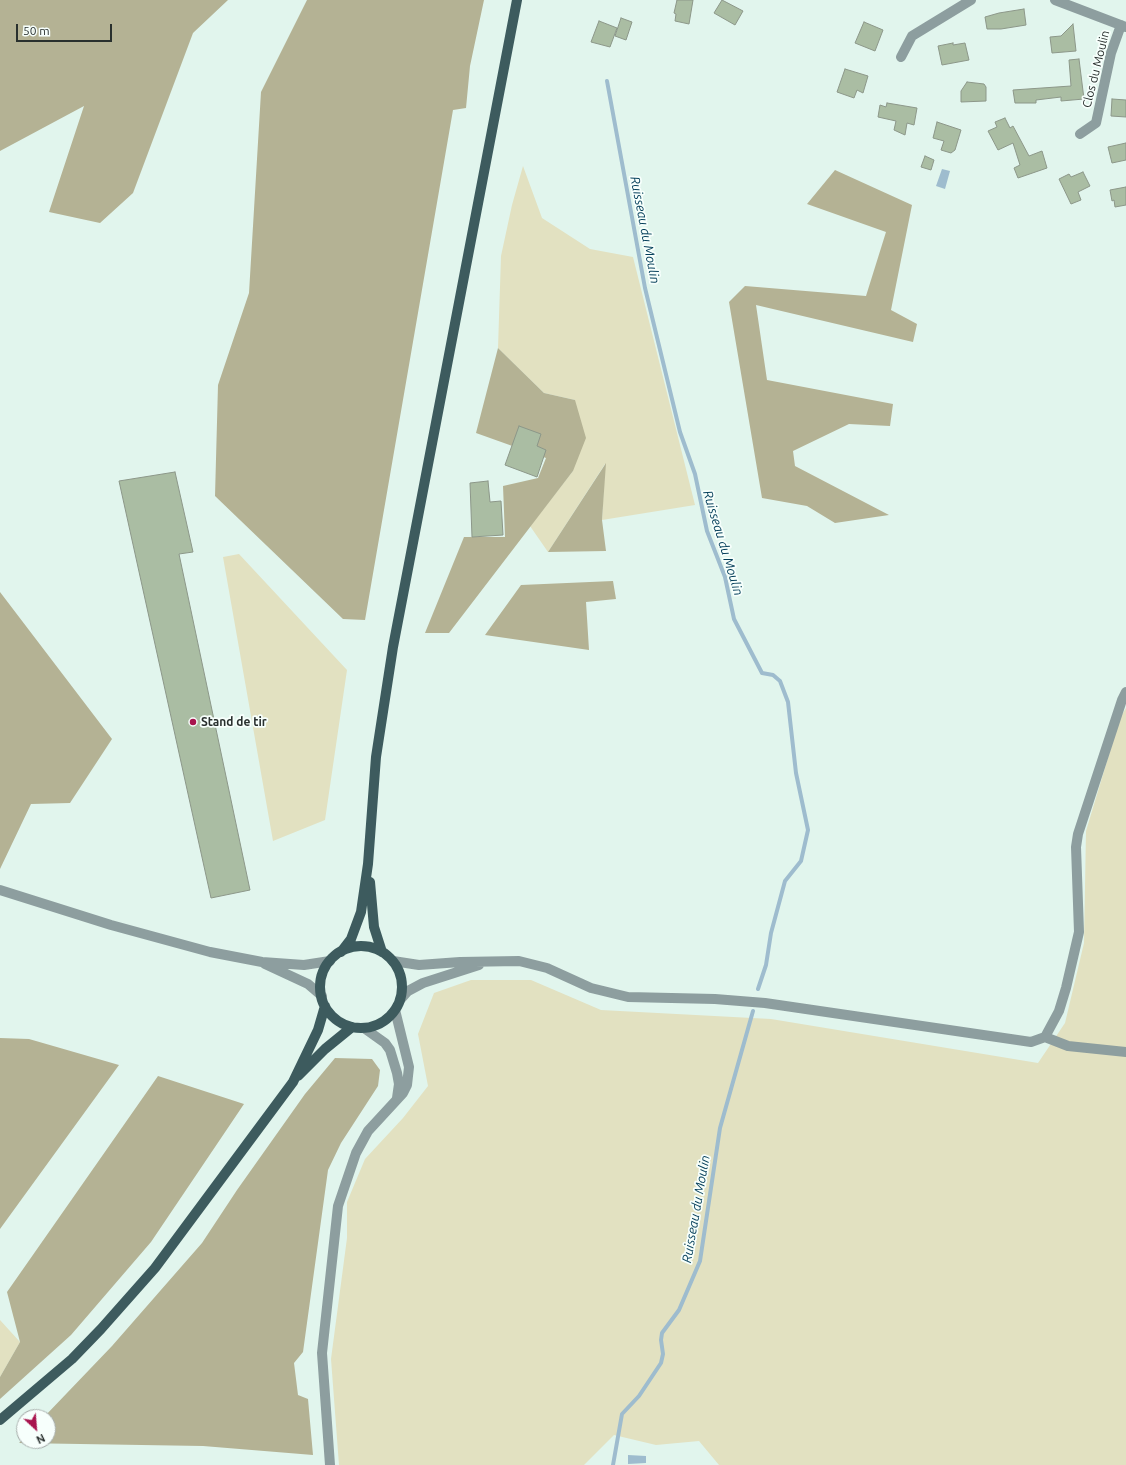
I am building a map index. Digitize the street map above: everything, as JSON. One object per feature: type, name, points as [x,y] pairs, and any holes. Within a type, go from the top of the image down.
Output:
[{"type":"main road","points":[[292,1082],[318,1030],[323,1001],[322,978],[330,961],[342,952],[351,939],[357,926],[368,864],[376,757],[393,647],[517,0]]},
{"type":"main road","points":[[368,864],[372,920],[382,952]]},
{"type":"main road","points":[[323,1001],[334,1018],[352,1027],[364,1028],[375,1026],[384,1021],[395,1010],[400,1000],[402,982],[399,971],[393,961],[382,952],[362,946],[342,952]]},
{"type":"main road","points":[[0,1420],[72,1359],[101,1330],[150,1273],[292,1082],[325,1049],[352,1027]]},
{"type":"street","points":[[902,57],[912,36],[971,0]]},
{"type":"street","name":"Clos du Moulin","points":[[1055,0],[1123,26],[1111,53],[1096,123],[1080,134]]},
{"type":"street","points":[[1045,1037],[1059,1011],[1079,932],[1076,847],[1078,834],[1122,700],[1126,692]]},
{"type":"street","points":[[0,890],[111,925],[210,952],[262,962],[304,965],[330,961]]},
{"type":"street","points":[[393,961],[419,965],[519,961],[547,968],[591,988],[628,997],[715,999],[765,1003],[1031,1042],[1045,1037],[1068,1046],[1126,1052]]},
{"type":"street","points":[[400,1000],[408,990],[430,980],[494,961]]},
{"type":"street","points":[[262,962],[308,984],[323,1001]]},
{"type":"street","points":[[330,1465],[322,1353],[338,1206],[356,1152],[368,1132],[382,1118],[408,1085],[409,1067],[395,1010]]},
{"type":"street","points":[[364,1028],[385,1043],[390,1050],[399,1084],[397,1098]]},
{"type":"green space","points":[[523,166],[542,218],[590,249],[633,257],[695,505],[602,520],[605,464],[548,552],[530,526],[573,471],[575,400],[544,393],[498,348],[501,256],[512,205]]},
{"type":"green space","points":[[239,554],[347,670],[325,820],[273,841],[223,557]]},
{"type":"green space","points":[[1126,708],[1126,1465],[719,1465],[699,1441],[656,1445],[614,1435],[584,1465],[339,1465],[331,1359],[347,1238],[347,1202],[365,1159],[403,1118],[428,1086],[418,1034],[434,993],[471,980],[531,980],[601,1010],[771,1019],[1038,1063],[1065,1023],[1084,943],[1086,831],[1120,718]]},
{"type":"green space","points":[[0,1320],[20,1342],[0,1377]]},
{"type":"shaded area","points":[[0,0],[228,0],[193,33],[133,193],[100,223],[49,212],[84,106],[0,151]]},
{"type":"shaded area","points":[[307,0],[484,0],[470,66],[466,108],[453,110],[365,620],[343,619],[215,496],[218,385],[249,293],[261,92]]},
{"type":"shaded area","points":[[835,170],[912,205],[891,310],[917,324],[913,342],[756,305],[767,380],[893,404],[890,426],[849,424],[793,451],[795,466],[889,515],[835,523],[807,506],[762,498],[729,302],[745,286],[866,296],[886,232],[807,204]]},
{"type":"shaded area","points":[[498,348],[544,393],[575,400],[586,438],[573,471],[449,633],[425,633],[464,537],[505,537],[503,486],[538,478],[546,458],[476,433]]},
{"type":"shaded area","points":[[606,463],[602,520],[606,551],[548,552]]},
{"type":"shaded area","points":[[613,581],[616,599],[586,602],[589,650],[485,635],[521,585]]},
{"type":"shaded area","points":[[0,592],[112,739],[70,803],[31,804],[0,869]]},
{"type":"shaded area","points":[[0,1038],[29,1039],[119,1065],[0,1229]]},
{"type":"shaded area","points":[[335,1058],[372,1059],[380,1070],[378,1086],[341,1143],[328,1170],[303,1352],[294,1363],[298,1395],[308,1399],[313,1455],[203,1446],[56,1444],[56,1409],[52,1409],[112,1346],[202,1243],[237,1190],[305,1094]]},
{"type":"shaded area","points":[[158,1076],[244,1104],[151,1242],[71,1335],[0,1399],[0,1377],[20,1342],[7,1292]]},
{"type":"water","points":[[942,169],[950,171],[945,189],[936,186]]},
{"type":"water","points":[[628,1455],[646,1456],[646,1463],[628,1464]]},
{"type":"building","points":[[677,0],[693,0],[689,24],[675,21],[676,14],[674,13]]},
{"type":"building","points":[[722,0],[743,11],[735,25],[714,13]]},
{"type":"building","points":[[1024,9],[1026,25],[1001,29],[987,29],[985,17]]},
{"type":"building","points":[[621,18],[632,22],[626,40],[615,36]]},
{"type":"building","points":[[599,21],[617,28],[610,47],[591,42]]},
{"type":"building","points":[[864,22],[883,30],[875,51],[855,43]]},
{"type":"building","points":[[1073,24],[1076,51],[1052,53],[1050,37],[1061,36]]},
{"type":"building","points":[[953,43],[953,45],[965,43],[969,60],[942,65],[938,46]]},
{"type":"building","points":[[1079,59],[1084,99],[1061,101],[1061,97],[1036,100],[1036,103],[1015,103],[1013,90],[1071,86],[1069,60]]},
{"type":"building","points":[[845,69],[868,76],[863,93],[857,90],[854,98],[837,92]]},
{"type":"building","points":[[967,82],[984,84],[986,87],[986,101],[961,102],[961,91]]},
{"type":"building","points":[[1112,99],[1126,100],[1126,117],[1111,116]]},
{"type":"building","points":[[887,103],[917,108],[914,125],[907,123],[905,135],[894,130],[896,121],[878,117],[880,105],[886,107]]},
{"type":"building","points":[[1005,118],[1010,128],[1013,126],[1029,156],[1042,151],[1047,168],[1018,178],[1014,168],[1020,165],[1013,143],[998,150],[988,131],[997,127],[995,122]]},
{"type":"building","points":[[937,122],[961,130],[955,150],[951,153],[941,150],[944,141],[933,138]]},
{"type":"building","points":[[1126,143],[1126,160],[1112,163],[1108,147]]},
{"type":"building","points":[[925,156],[934,160],[931,170],[921,167]]},
{"type":"building","points":[[1083,172],[1090,186],[1078,192],[1081,200],[1071,204],[1059,179],[1069,174],[1071,177]]},
{"type":"building","points":[[1126,187],[1126,205],[1115,207],[1110,190]]},
{"type":"building","points":[[519,426],[541,434],[537,446],[546,450],[537,477],[505,465]]},
{"type":"building","name":"Stand de tir","points":[[175,472],[193,552],[179,554],[250,890],[211,898],[119,481]]},
{"type":"building","points":[[488,481],[490,502],[501,501],[503,535],[472,537],[470,483]]},
{"type":"waterway","name":"Ruisseau du Moulin","points":[[607,81],[645,288],[680,432],[695,474],[707,531],[725,577],[734,619],[762,673],[773,675],[780,681],[788,702],[796,773],[808,830],[801,861],[785,881],[771,933],[766,965],[758,989]]},
{"type":"waterway","name":"Ruisseau du Moulin","points":[[613,1465],[622,1414],[639,1396],[661,1363],[663,1354],[661,1340],[662,1333],[679,1310],[700,1261],[720,1128],[753,1011]]},
{"type":"place","name":"Stand de tir","points":[[193,722]]}]
